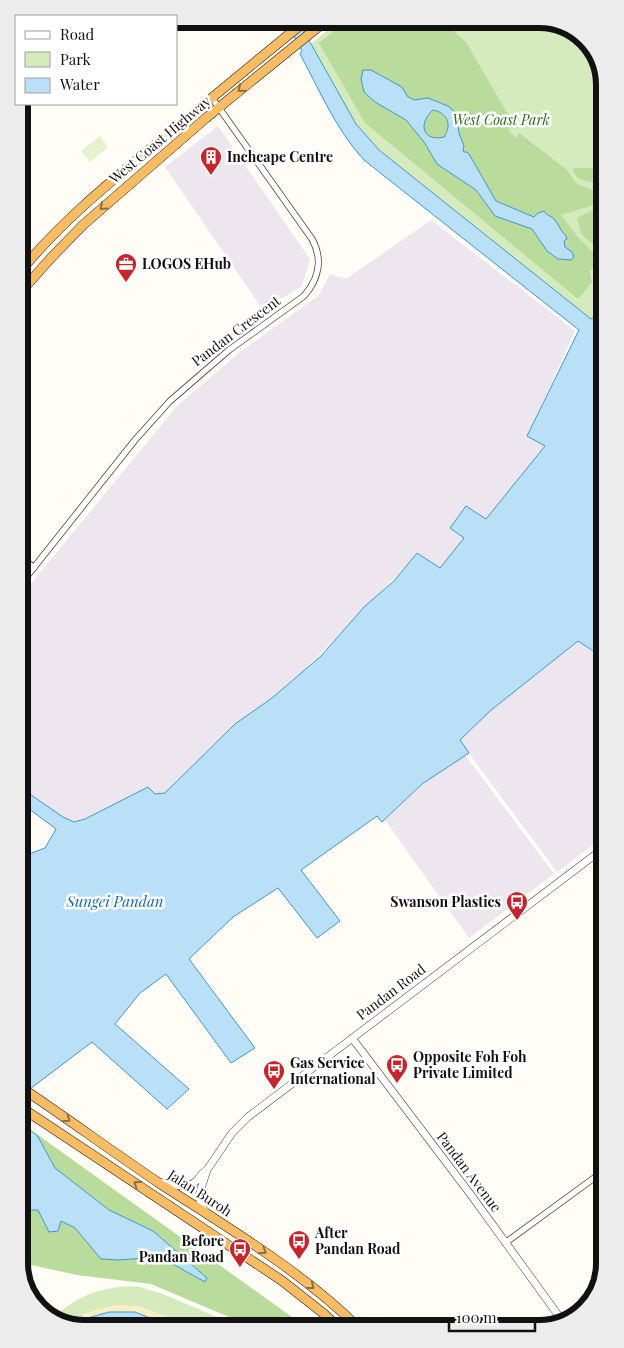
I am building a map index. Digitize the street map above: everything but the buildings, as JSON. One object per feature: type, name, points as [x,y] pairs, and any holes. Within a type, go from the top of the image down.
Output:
[{"type":"highway","name":"West Coast Highway","points":[[28,262],[57,229],[116,177],[297,28]]},
{"type":"highway","name":"West Coast Highway","points":[[28,285],[83,225],[150,165],[317,28]]},
{"type":"highway","name":"Jalan Buroh","points":[[28,1092],[156,1181],[289,1268],[333,1303],[351,1320]]},
{"type":"highway","name":"Jalan Buroh","points":[[28,1112],[281,1280],[330,1320]]},
{"type":"street","name":"Pandan Crescent","points":[[28,575],[135,440],[170,401],[229,350],[304,296],[313,284],[318,268],[318,260],[312,239],[212,98]]},
{"type":"street","points":[[28,563],[34,568]]},
{"type":"street","name":"Pandan Road","points":[[208,1214],[202,1206],[199,1195],[207,1170],[227,1141],[248,1116],[596,854]]},
{"type":"street","name":"Pandan Avenue","points":[[352,1038],[471,1195],[559,1317]]},
{"type":"street","name":"Pandan Road","points":[[156,1181],[175,1186],[190,1184],[195,1182],[207,1170]]},
{"type":"street","points":[[505,1243],[596,1177]]},
{"type":"shaded area","points":[[218,126],[310,259],[302,286],[263,310],[165,167]]},
{"type":"shaded area","points":[[431,220],[575,331],[527,436],[545,446],[486,520],[465,538],[440,569],[417,553],[285,690],[165,793],[155,794],[74,822],[63,817],[28,793],[28,587],[177,406],[240,352],[319,295],[330,274],[346,279]]},
{"type":"shaded area","points":[[578,641],[596,654],[596,843],[557,872],[459,740],[490,711]]},
{"type":"shaded area","points":[[465,755],[554,874],[469,938],[385,820],[422,784]]},
{"type":"green space","name":"West Coast Park","points":[[330,28],[543,28],[568,35],[580,44],[589,56],[596,77],[596,316],[591,319],[388,158],[371,142],[356,124],[311,44]]},
{"type":"green space","points":[[338,28],[450,28],[466,42],[514,125],[508,130],[516,138],[519,133],[566,169],[577,184],[596,192],[596,204],[561,215],[578,237],[596,255],[596,265],[590,271],[592,282],[578,299],[365,123],[319,43]],"holes":[[[406,96],[414,100],[428,98],[448,106],[456,113],[459,133],[464,146],[463,151],[469,154],[496,201],[534,217],[545,214],[549,216],[566,236],[564,241],[565,247],[572,252],[547,251],[532,229],[495,216],[476,190],[437,164],[424,142],[406,120]]]},
{"type":"green space","points":[[433,110],[442,114],[447,120],[448,124],[444,137],[431,137],[425,130],[425,120]]},
{"type":"green space","points":[[100,136],[108,147],[90,162],[81,151]]},
{"type":"green space","points":[[573,168],[596,168],[596,183],[578,178]]},
{"type":"green space","points":[[596,208],[596,247],[581,234],[577,218]]},
{"type":"green space","points":[[37,1135],[296,1320],[236,1320],[151,1284],[77,1275],[28,1264],[28,1210],[38,1210],[75,1228],[101,1259],[118,1260],[160,1257],[205,1282],[153,1231],[109,1210],[55,1168]]},
{"type":"green space","points":[[119,1287],[140,1287],[163,1294],[224,1320],[175,1320],[140,1307],[118,1305],[85,1314],[77,1320],[58,1314],[70,1304],[88,1295]]},
{"type":"sand","points":[[118,1305],[140,1307],[175,1320],[155,1320],[135,1312],[78,1320],[94,1310]]},
{"type":"water","name":"Sungei Pandan","points":[[289,28],[302,28],[356,124],[379,150],[591,319],[596,316],[596,653],[578,641],[490,711],[460,740],[469,753],[422,784],[382,822],[377,816],[301,870],[340,921],[317,938],[278,888],[233,917],[189,959],[255,1048],[231,1063],[166,974],[140,993],[115,1024],[189,1089],[167,1109],[92,1042],[28,1090],[28,854],[45,848],[56,829],[28,808],[28,793],[63,817],[74,822],[85,819],[148,787],[155,794],[165,793],[235,724],[272,698],[321,656],[365,606],[394,581],[417,553],[440,568],[464,538],[450,528],[466,506],[486,519],[545,446],[527,436],[579,330],[364,160],[345,136],[329,109],[300,54],[302,51]]},
{"type":"water","points":[[363,70],[371,70],[402,87],[407,96],[414,100],[428,98],[448,106],[456,113],[459,133],[464,146],[463,151],[469,154],[496,201],[534,217],[544,211],[554,219],[566,236],[567,239],[564,241],[565,247],[572,252],[574,257],[571,260],[558,259],[547,251],[532,229],[495,216],[476,190],[437,164],[424,142],[406,120],[375,102],[364,92],[361,79]],"holes":[[[433,110],[447,120],[448,128],[444,137],[437,138],[427,134],[424,126],[428,115]]]},
{"type":"water","points":[[28,1129],[37,1135],[55,1168],[109,1210],[153,1231],[207,1278],[205,1282],[160,1257],[118,1260],[101,1259],[75,1228],[61,1221],[58,1231],[49,1232],[38,1210],[28,1210]]},
{"type":"water","points":[[109,1312],[135,1312],[155,1320],[85,1320]]},
{"type":"place","name":"Inchcape Centre","points":[[211,176]]},
{"type":"place","name":"LOGOS EHub","points":[[126,283]]},
{"type":"place","name":"Swanson Plastics","points":[[517,921]]},
{"type":"place","name":"Opposite Foh Foh Private Limited","points":[[397,1084]]},
{"type":"place","name":"Gas Service International","points":[[274,1090]]},
{"type":"place","name":"After Pandan Road","points":[[299,1260]]},
{"type":"place","name":"Before Pandan Road","points":[[240,1268]]}]
